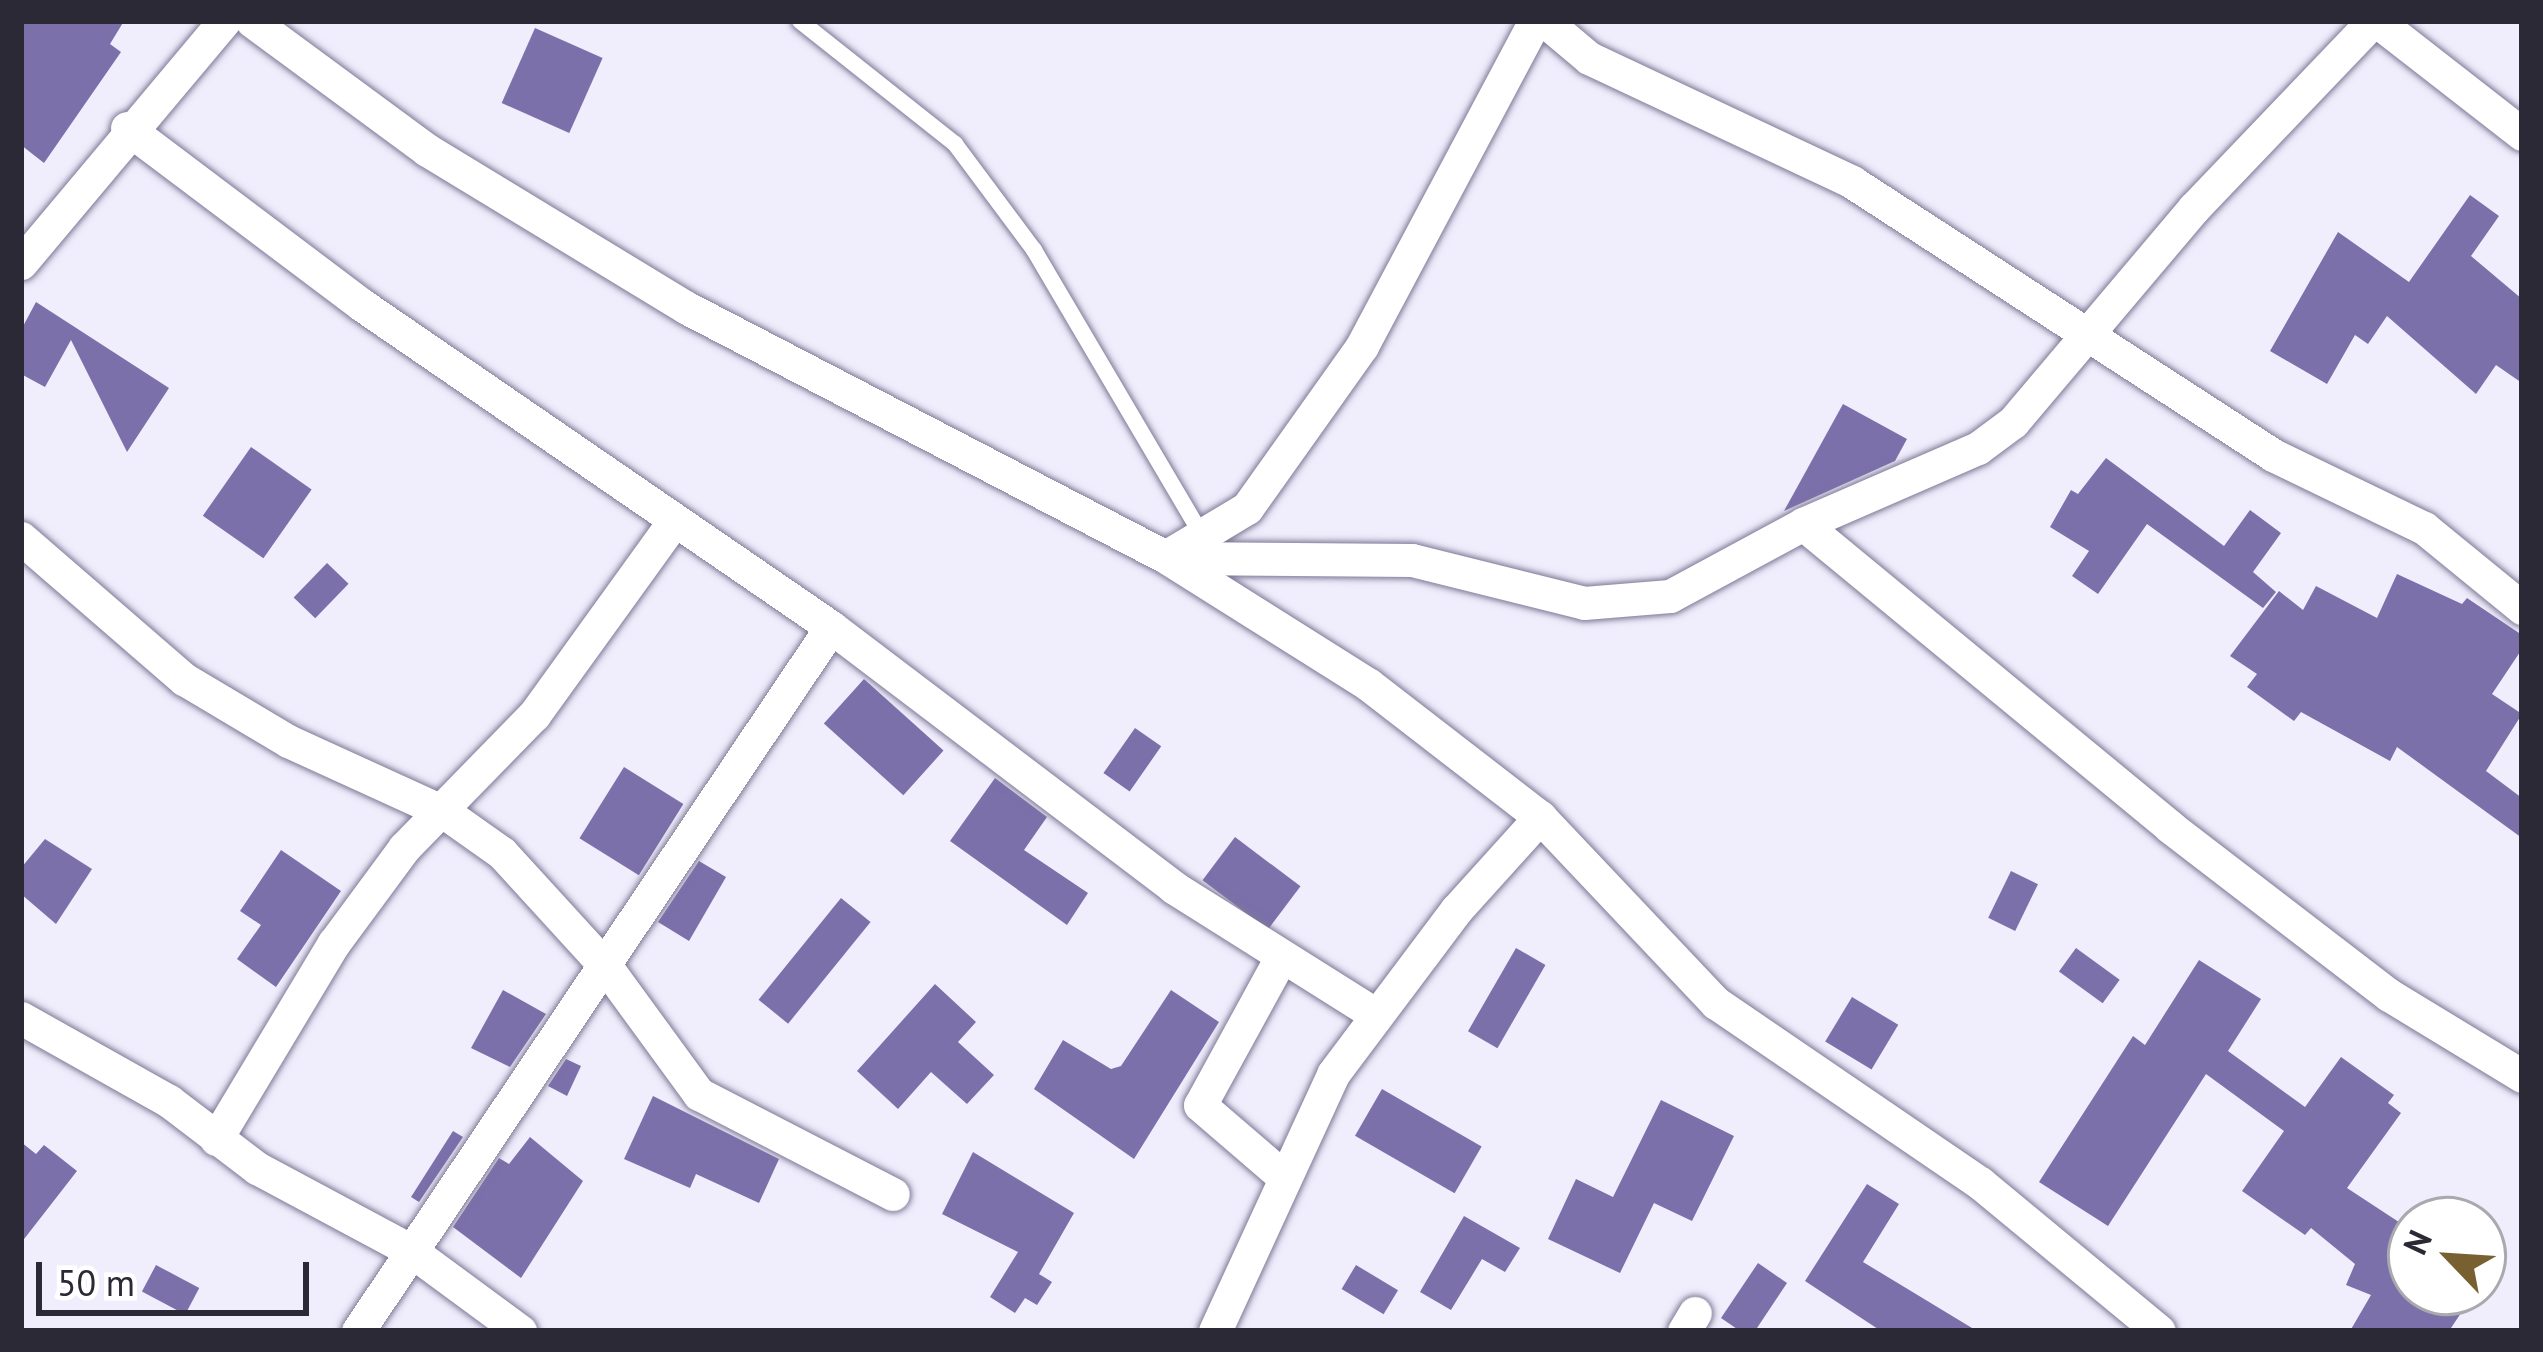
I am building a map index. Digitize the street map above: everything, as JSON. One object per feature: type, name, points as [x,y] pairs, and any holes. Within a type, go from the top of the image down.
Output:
[{"type":"street","points":[[21,263],[33,222],[224,21]]},
{"type":"street","points":[[251,21],[427,150],[687,308],[1166,557],[1370,685],[1540,817],[1716,1003],[1980,1184],[2151,1328]]},
{"type":"street","points":[[1166,557],[1247,508],[1362,346],[1535,21]]},
{"type":"street","points":[[1545,21],[1560,41],[1589,58],[1852,182],[2086,339],[2273,455],[2424,528],[2522,608]]},
{"type":"street","points":[[1166,557],[1412,560],[1584,603],[1632,604],[1670,596],[1802,524],[1978,448],[2013,422],[2194,208],[2376,21],[2522,134]]},
{"type":"street","points":[[127,128],[362,305],[831,627],[1279,961],[1373,1013]]},
{"type":"street","points":[[216,1139],[334,943],[404,848],[534,715],[674,522]]},
{"type":"street","points":[[1802,524],[2170,827],[2389,995],[2522,1076]]},
{"type":"street","points":[[21,538],[184,679],[288,742],[444,812],[502,853],[607,968],[699,1094],[893,1194]]},
{"type":"street","points":[[358,1331],[607,968],[831,627]]},
{"type":"street","points":[[1215,1331],[1333,1074],[1373,1013],[1540,817]]},
{"type":"street","points":[[1279,961],[1200,1105],[1285,1178]]},
{"type":"street","points":[[21,1018],[169,1101],[216,1139],[410,1250],[520,1331]]},
{"type":"lane","points":[[800,21],[955,144],[1034,250],[1203,537]]},
{"type":"building","points":[[21,21],[124,21],[110,44],[121,52],[44,163],[21,145]]},
{"type":"building","points":[[535,28],[603,58],[569,133],[502,103]]},
{"type":"building","points":[[2470,195],[2499,216],[2471,256],[2522,299],[2522,383],[2496,365],[2476,394],[2387,316],[2368,344],[2355,335],[2327,384],[2270,351],[2338,232],[2409,282]]},
{"type":"building","points":[[36,302],[169,388],[127,452],[71,340],[45,387],[21,374],[21,330]]},
{"type":"building","points":[[1843,404],[1907,439],[1895,461],[1784,511]]},
{"type":"building","points":[[251,447],[312,489],[263,558],[203,516]]},
{"type":"building","points":[[2106,458],[2224,546],[2250,510],[2281,533],[2253,572],[2276,592],[2263,608],[2147,524],[2098,594],[2072,576],[2089,551],[2050,527],[2071,490],[2078,494]]},
{"type":"building","points":[[327,563],[349,584],[315,618],[294,598]]},
{"type":"building","points":[[2397,574],[2462,604],[2467,598],[2522,635],[2522,649],[2492,694],[2522,714],[2486,771],[2522,798],[2522,838],[2397,747],[2390,761],[2301,712],[2294,721],[2247,687],[2257,674],[2230,656],[2279,591],[2303,610],[2316,586],[2377,618]]},
{"type":"building","points":[[864,679],[944,751],[903,795],[824,724]]},
{"type":"building","points":[[1135,728],[1161,746],[1130,791],[1103,773]]},
{"type":"building","points":[[624,767],[683,804],[639,875],[579,838]]},
{"type":"building","points":[[995,778],[1047,817],[1024,850],[1088,893],[1067,925],[950,841]]},
{"type":"building","points":[[1235,837],[1300,886],[1268,929],[1203,880]]},
{"type":"building","points":[[45,839],[92,869],[56,924],[21,894],[21,868]]},
{"type":"building","points":[[281,850],[341,891],[276,987],[237,959],[261,925],[240,911]]},
{"type":"building","points":[[699,861],[726,877],[689,941],[658,922]]},
{"type":"building","points":[[2011,871],[2038,884],[2015,931],[1988,918]]},
{"type":"building","points":[[841,898],[871,922],[788,1024],[759,1000]]},
{"type":"building","points":[[1516,948],[1545,965],[1497,1048],[1468,1031]]},
{"type":"building","points":[[2076,948],[2120,980],[2103,1003],[2059,971]]},
{"type":"building","points":[[2199,960],[2261,999],[2228,1051],[2305,1107],[2341,1057],[2394,1095],[2388,1103],[2401,1113],[2347,1188],[2387,1214],[2387,1316],[2459,1316],[2449,1331],[2350,1331],[2371,1295],[2346,1285],[2355,1264],[2311,1228],[2305,1235],[2242,1191],[2284,1131],[2206,1074],[2108,1226],[2039,1182],[2133,1036],[2145,1045]]},
{"type":"building","points":[[935,984],[976,1022],[958,1042],[994,1075],[967,1104],[931,1072],[898,1109],[857,1071]]},
{"type":"building","points":[[503,990],[546,1014],[510,1067],[471,1048]]},
{"type":"building","points":[[1171,990],[1219,1022],[1134,1159],[1034,1089],[1063,1040],[1111,1069],[1121,1066]]},
{"type":"building","points":[[1852,997],[1898,1025],[1872,1069],[1825,1042]]},
{"type":"building","points":[[566,1059],[581,1066],[567,1096],[548,1086]]},
{"type":"building","points":[[1382,1089],[1482,1146],[1455,1193],[1355,1136]]},
{"type":"building","points":[[653,1096],[779,1159],[759,1203],[696,1174],[690,1188],[624,1159]]},
{"type":"building","points":[[1661,1100],[1734,1136],[1692,1221],[1654,1203],[1620,1273],[1548,1239],[1576,1179],[1613,1197]]},
{"type":"building","points":[[453,1131],[463,1137],[419,1202],[411,1197]]},
{"type":"building","points":[[530,1137],[583,1181],[521,1278],[453,1227],[499,1158],[509,1164]]},
{"type":"building","points":[[21,1142],[36,1154],[44,1145],[77,1171],[21,1243]]},
{"type":"building","points":[[973,1152],[1074,1213],[1039,1274],[1052,1282],[1037,1305],[1025,1298],[1015,1313],[990,1297],[1018,1252],[942,1214]]},
{"type":"building","points":[[1867,1184],[1899,1204],[1863,1262],[1977,1331],[1881,1331],[1805,1281]]},
{"type":"building","points":[[1464,1216],[1520,1248],[1505,1272],[1482,1259],[1451,1310],[1420,1292]]},
{"type":"building","points":[[1758,1263],[1787,1283],[1755,1331],[1740,1331],[1721,1318]]},
{"type":"building","points":[[156,1265],[199,1288],[185,1314],[142,1291]]},
{"type":"building","points":[[1356,1265],[1398,1290],[1384,1314],[1342,1289]]}]
